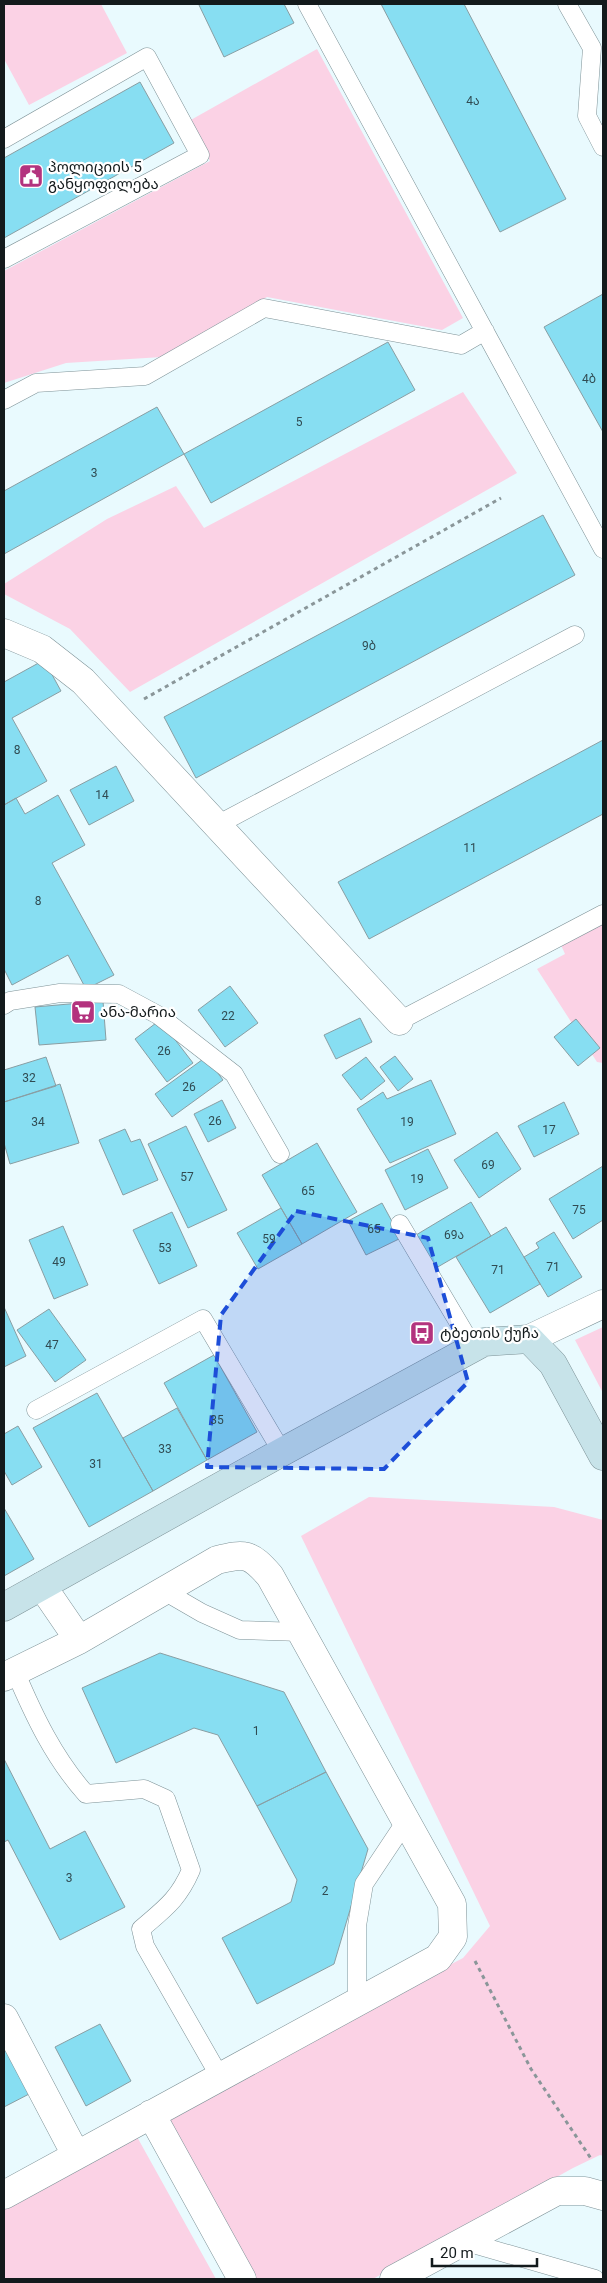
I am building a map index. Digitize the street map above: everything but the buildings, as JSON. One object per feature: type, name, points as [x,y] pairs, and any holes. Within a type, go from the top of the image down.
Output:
[{"type":"street","points":[[4,632],[42,649],[84,681],[399,1021]]},
{"type":"street","points":[[4,1607],[484,1342],[529,1339],[603,1304]]},
{"type":"street","points":[[529,1339],[553,1364],[603,1456]]},
{"type":"street","points":[[4,2195],[438,1958],[453,1937],[452,1904],[270,1576],[257,1561],[240,1555],[217,1560],[79,1640],[10,1674]]},
{"type":"street","points":[[42,1586],[79,1640]]},
{"type":"street","points":[[4,2018],[76,2155]]},
{"type":"street","points":[[151,2114],[242,2279]]},
{"type":"street","points":[[394,2279],[557,2191],[585,2190],[603,2196]]},
{"type":"lane","points":[[307,4],[603,549]]},
{"type":"lane","points":[[566,4],[592,48],[587,116],[603,147]]},
{"type":"lane","points":[[4,138],[147,57],[200,155],[4,259]]},
{"type":"lane","points":[[4,400],[36,383],[145,376],[264,308],[462,345],[485,331]]},
{"type":"lane","points":[[216,824],[575,635]]},
{"type":"lane","points":[[399,1021],[603,914]]},
{"type":"lane","points":[[6,999],[60,993],[120,994],[158,1015],[234,1074],[280,1154]]},
{"type":"lane","points":[[400,1224],[473,1348]]},
{"type":"lane","points":[[36,1410],[202,1319],[282,1452]]},
{"type":"lane","points":[[164,1591],[202,1613],[240,1630],[301,1632]]},
{"type":"lane","points":[[10,1674],[68,1774],[86,1794],[144,1789],[166,1800],[190,1870],[182,1890],[167,1907],[141,1929],[145,1946],[220,2077]]},
{"type":"lane","points":[[357,2002],[357,1926],[364,1884],[406,1821]]},
{"type":"lane","points":[[463,2241],[595,2279]]},
{"type":"path","points":[[115,715],[500,498]]},
{"type":"path","points":[[453,1937],[472,1956],[531,2069],[598,2167]]},
{"type":"highlighted area","points":[[296,1211],[428,1238],[468,1382],[384,1469],[207,1467],[221,1315]]},
{"type":"shaded area","points":[[4,4],[101,4],[127,53],[29,105],[4,59]]},
{"type":"shaded area","points":[[317,49],[463,318],[442,330],[267,297],[162,357],[66,363],[4,383],[4,271],[210,161],[189,121]]},
{"type":"shaded area","points":[[463,392],[517,473],[130,692],[70,629],[4,594],[4,584],[107,519],[176,486],[204,528]]},
{"type":"shaded area","points":[[603,923],[603,1063],[597,1062],[537,969],[565,954],[561,945]]},
{"type":"shaded area","points":[[603,1327],[603,1393],[575,1340]]},
{"type":"shaded area","points":[[369,1497],[554,1507],[603,1520],[603,2156],[600,2155],[573,2168],[373,2279],[252,2279],[163,2115],[463,1958],[490,1926],[301,1536]]},
{"type":"shaded area","points":[[136,2135],[216,2279],[4,2279],[4,2208]]},
{"type":"place","name":"პოლიციის 5 განყოფილება","points":[[31,176]]},
{"type":"place","name":"ანა-მარია","points":[[83,1012]]},
{"type":"place","name":"ტბეთის ქუჩა","points":[[422,1333]]}]
